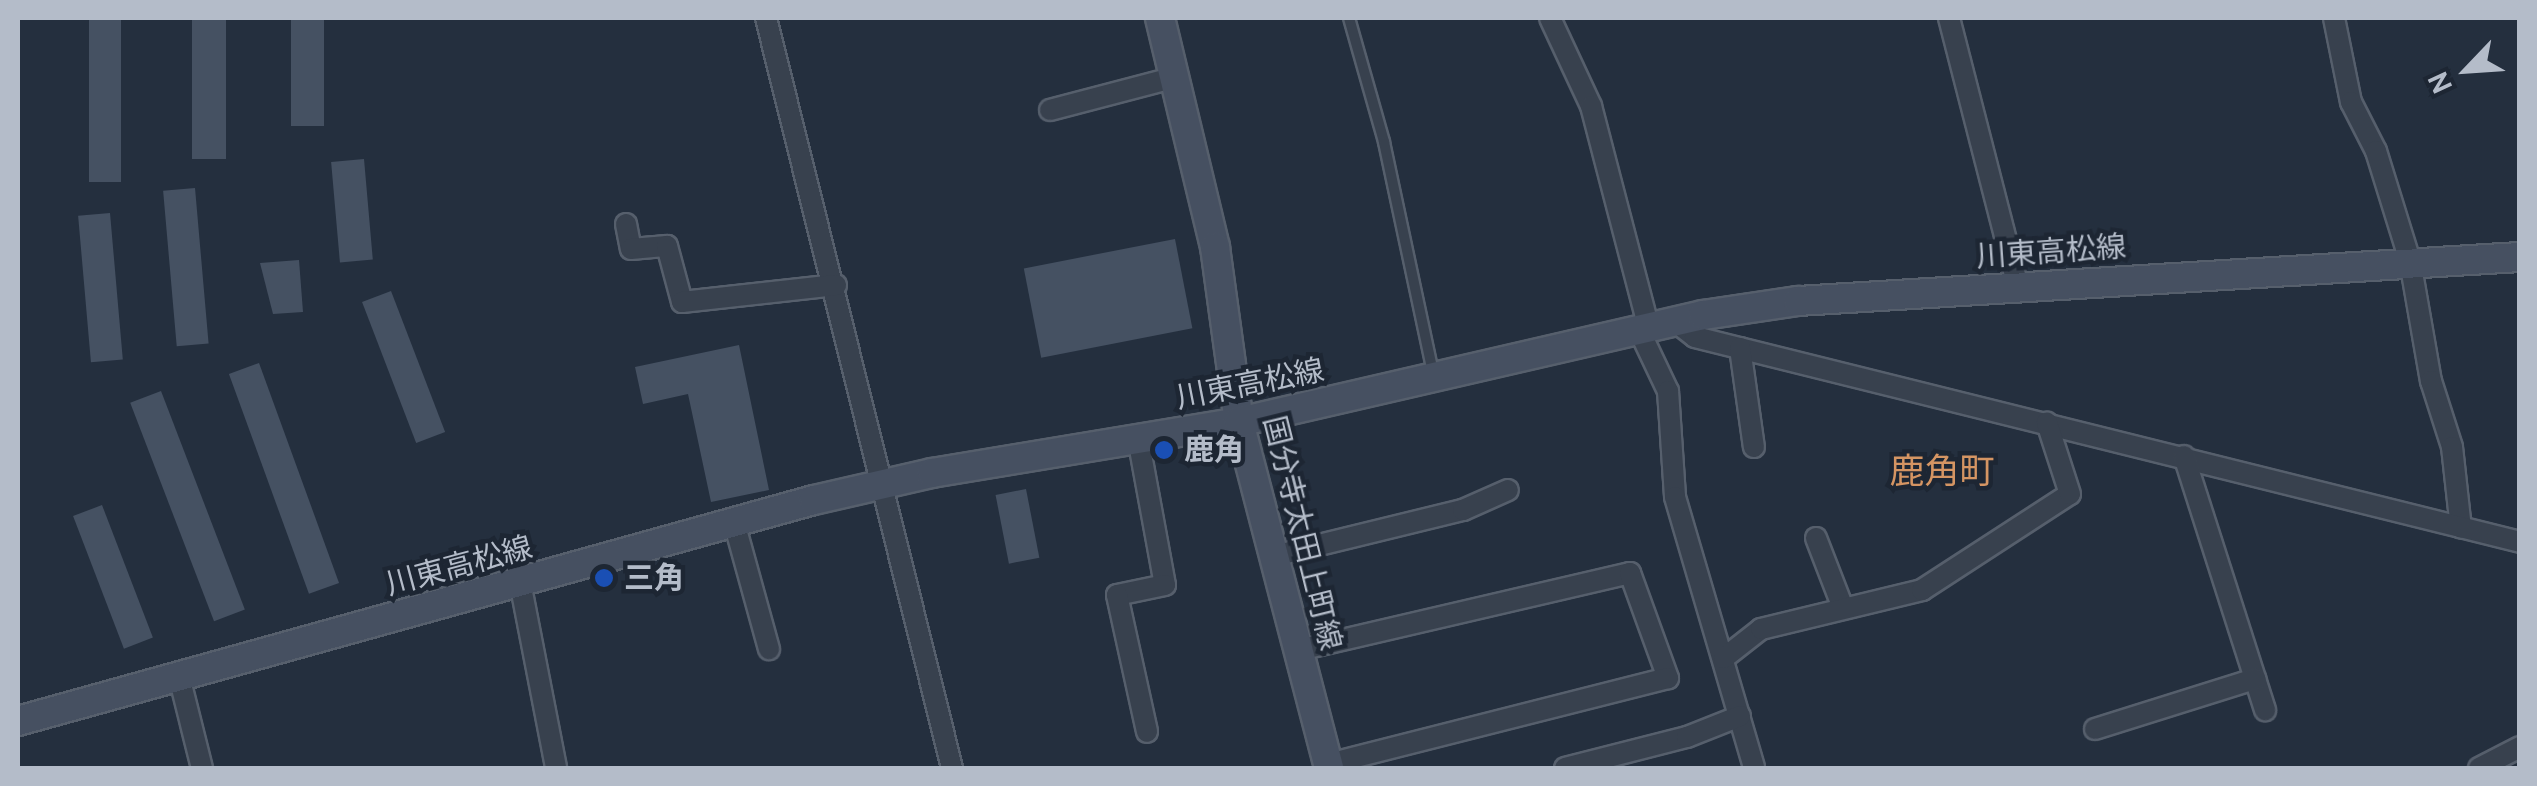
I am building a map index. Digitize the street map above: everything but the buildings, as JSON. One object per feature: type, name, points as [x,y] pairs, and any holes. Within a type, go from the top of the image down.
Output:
[{"type":"main road","name":"国分寺太田上町線","points":[[1160,18],[1215,247],[1240,422],[1329,766]]},
{"type":"main road","name":"川東高松線","points":[[18,721],[734,522],[885,484],[1240,422],[1655,327],[1798,301],[2520,256]]},
{"type":"street","points":[[766,18],[836,285],[952,768]]},
{"type":"street","points":[[1550,18],[1591,106],[1655,327],[1668,390],[1675,498],[1754,768]]},
{"type":"street","points":[[1949,18],[2018,287]]},
{"type":"street","points":[[2334,18],[2351,102],[2376,151],[2410,262],[2431,381],[2452,447],[2461,528]]},
{"type":"street","points":[[1050,110],[1176,77]]},
{"type":"street","points":[[626,224],[631,249],[667,246],[682,302],[836,285]]},
{"type":"street","points":[[1655,327],[2520,542]]},
{"type":"street","points":[[1740,348],[1754,446]]},
{"type":"street","points":[[1724,658],[1762,630],[1922,590],[2070,494],[2048,423]]},
{"type":"street","points":[[1138,438],[1165,585],[1117,595],[1147,732]]},
{"type":"street","points":[[2184,456],[2265,710]]},
{"type":"street","points":[[1274,556],[1463,510],[1508,490]]},
{"type":"street","points":[[734,522],[769,649]]},
{"type":"street","points":[[1816,538],[1843,608]]},
{"type":"street","points":[[1298,650],[1630,573],[1668,678],[1329,766]]},
{"type":"street","points":[[520,582],[556,768]]},
{"type":"street","points":[[179,676],[202,768]]},
{"type":"street","points":[[2096,729],[2255,679]]},
{"type":"street","points":[[1565,768],[1688,738],[1740,716]]},
{"type":"street","points":[[2479,768],[2520,747]]},
{"type":"lane","points":[[1349,18],[1384,142],[1434,378]]},
{"type":"place","name":"鹿角","points":[[1164,450]]},
{"type":"place","name":"三角","points":[[604,578]]},
{"type":"district","name":"鹿角町","points":[[1942,471]]}]
